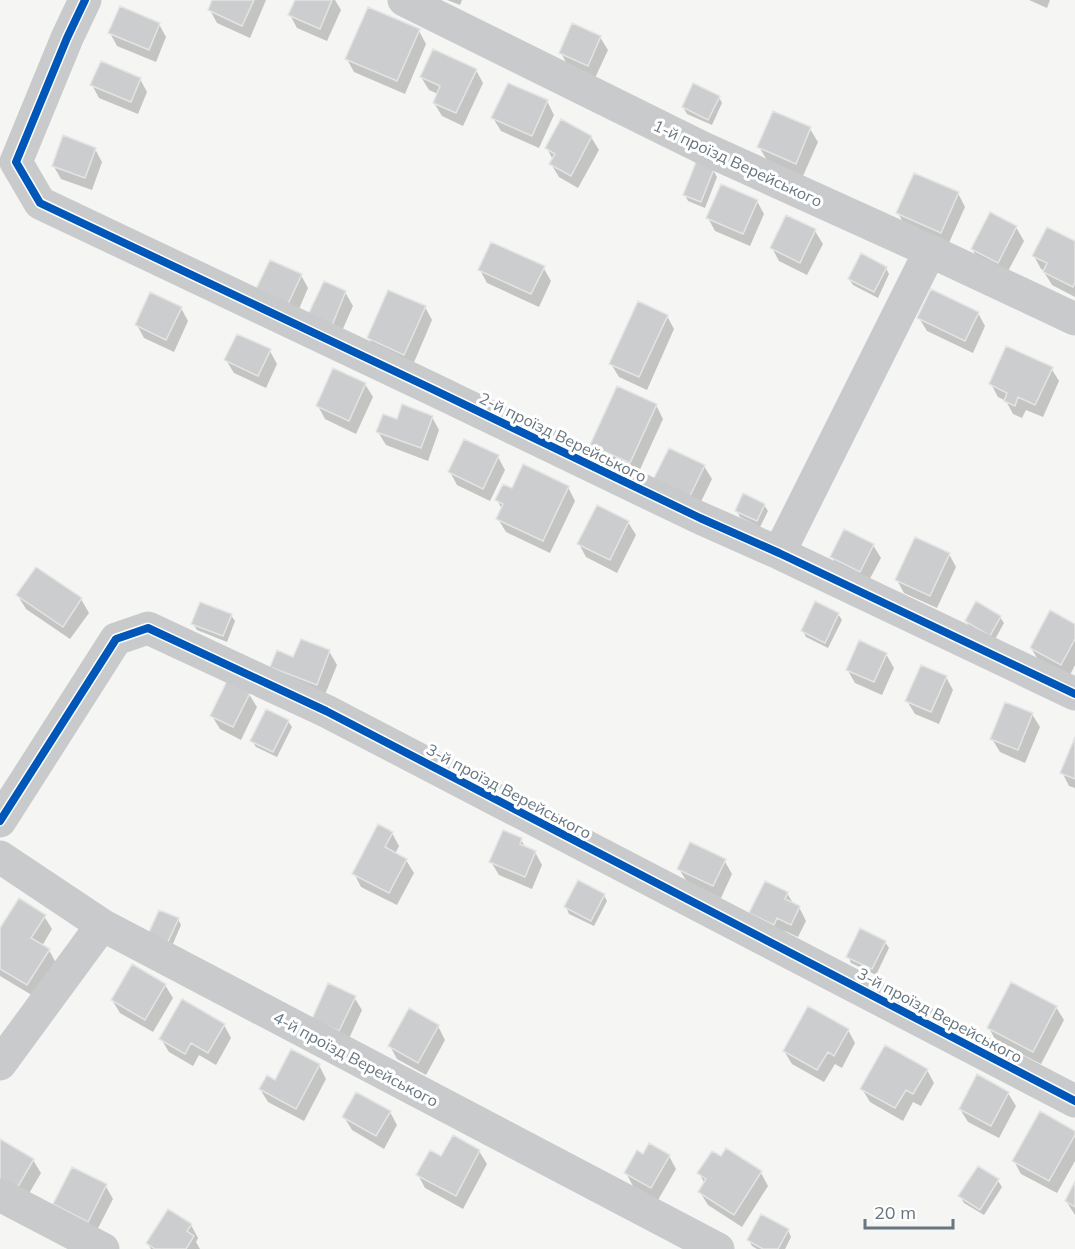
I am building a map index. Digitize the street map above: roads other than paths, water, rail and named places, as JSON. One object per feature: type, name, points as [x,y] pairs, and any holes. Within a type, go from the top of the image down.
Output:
[{"type":"street","name":"2-й проїзд Верейського","points":[[85,0],[16,162],[40,203],[1075,694]]},
{"type":"street","name":"1-й проїзд Верейського","points":[[405,0],[703,148],[1075,319]]},
{"type":"street","points":[[779,553],[930,251]]},
{"type":"street","name":"3-й проїзд Верейського","points":[[0,821],[116,639],[148,628],[326,711],[1075,1101]]},
{"type":"street","name":"4-й проїзд Верейського","points":[[0,857],[102,925],[718,1249]]},
{"type":"street","points":[[0,1064],[102,925]]},
{"type":"street","points":[[0,1195],[103,1249]]}]
